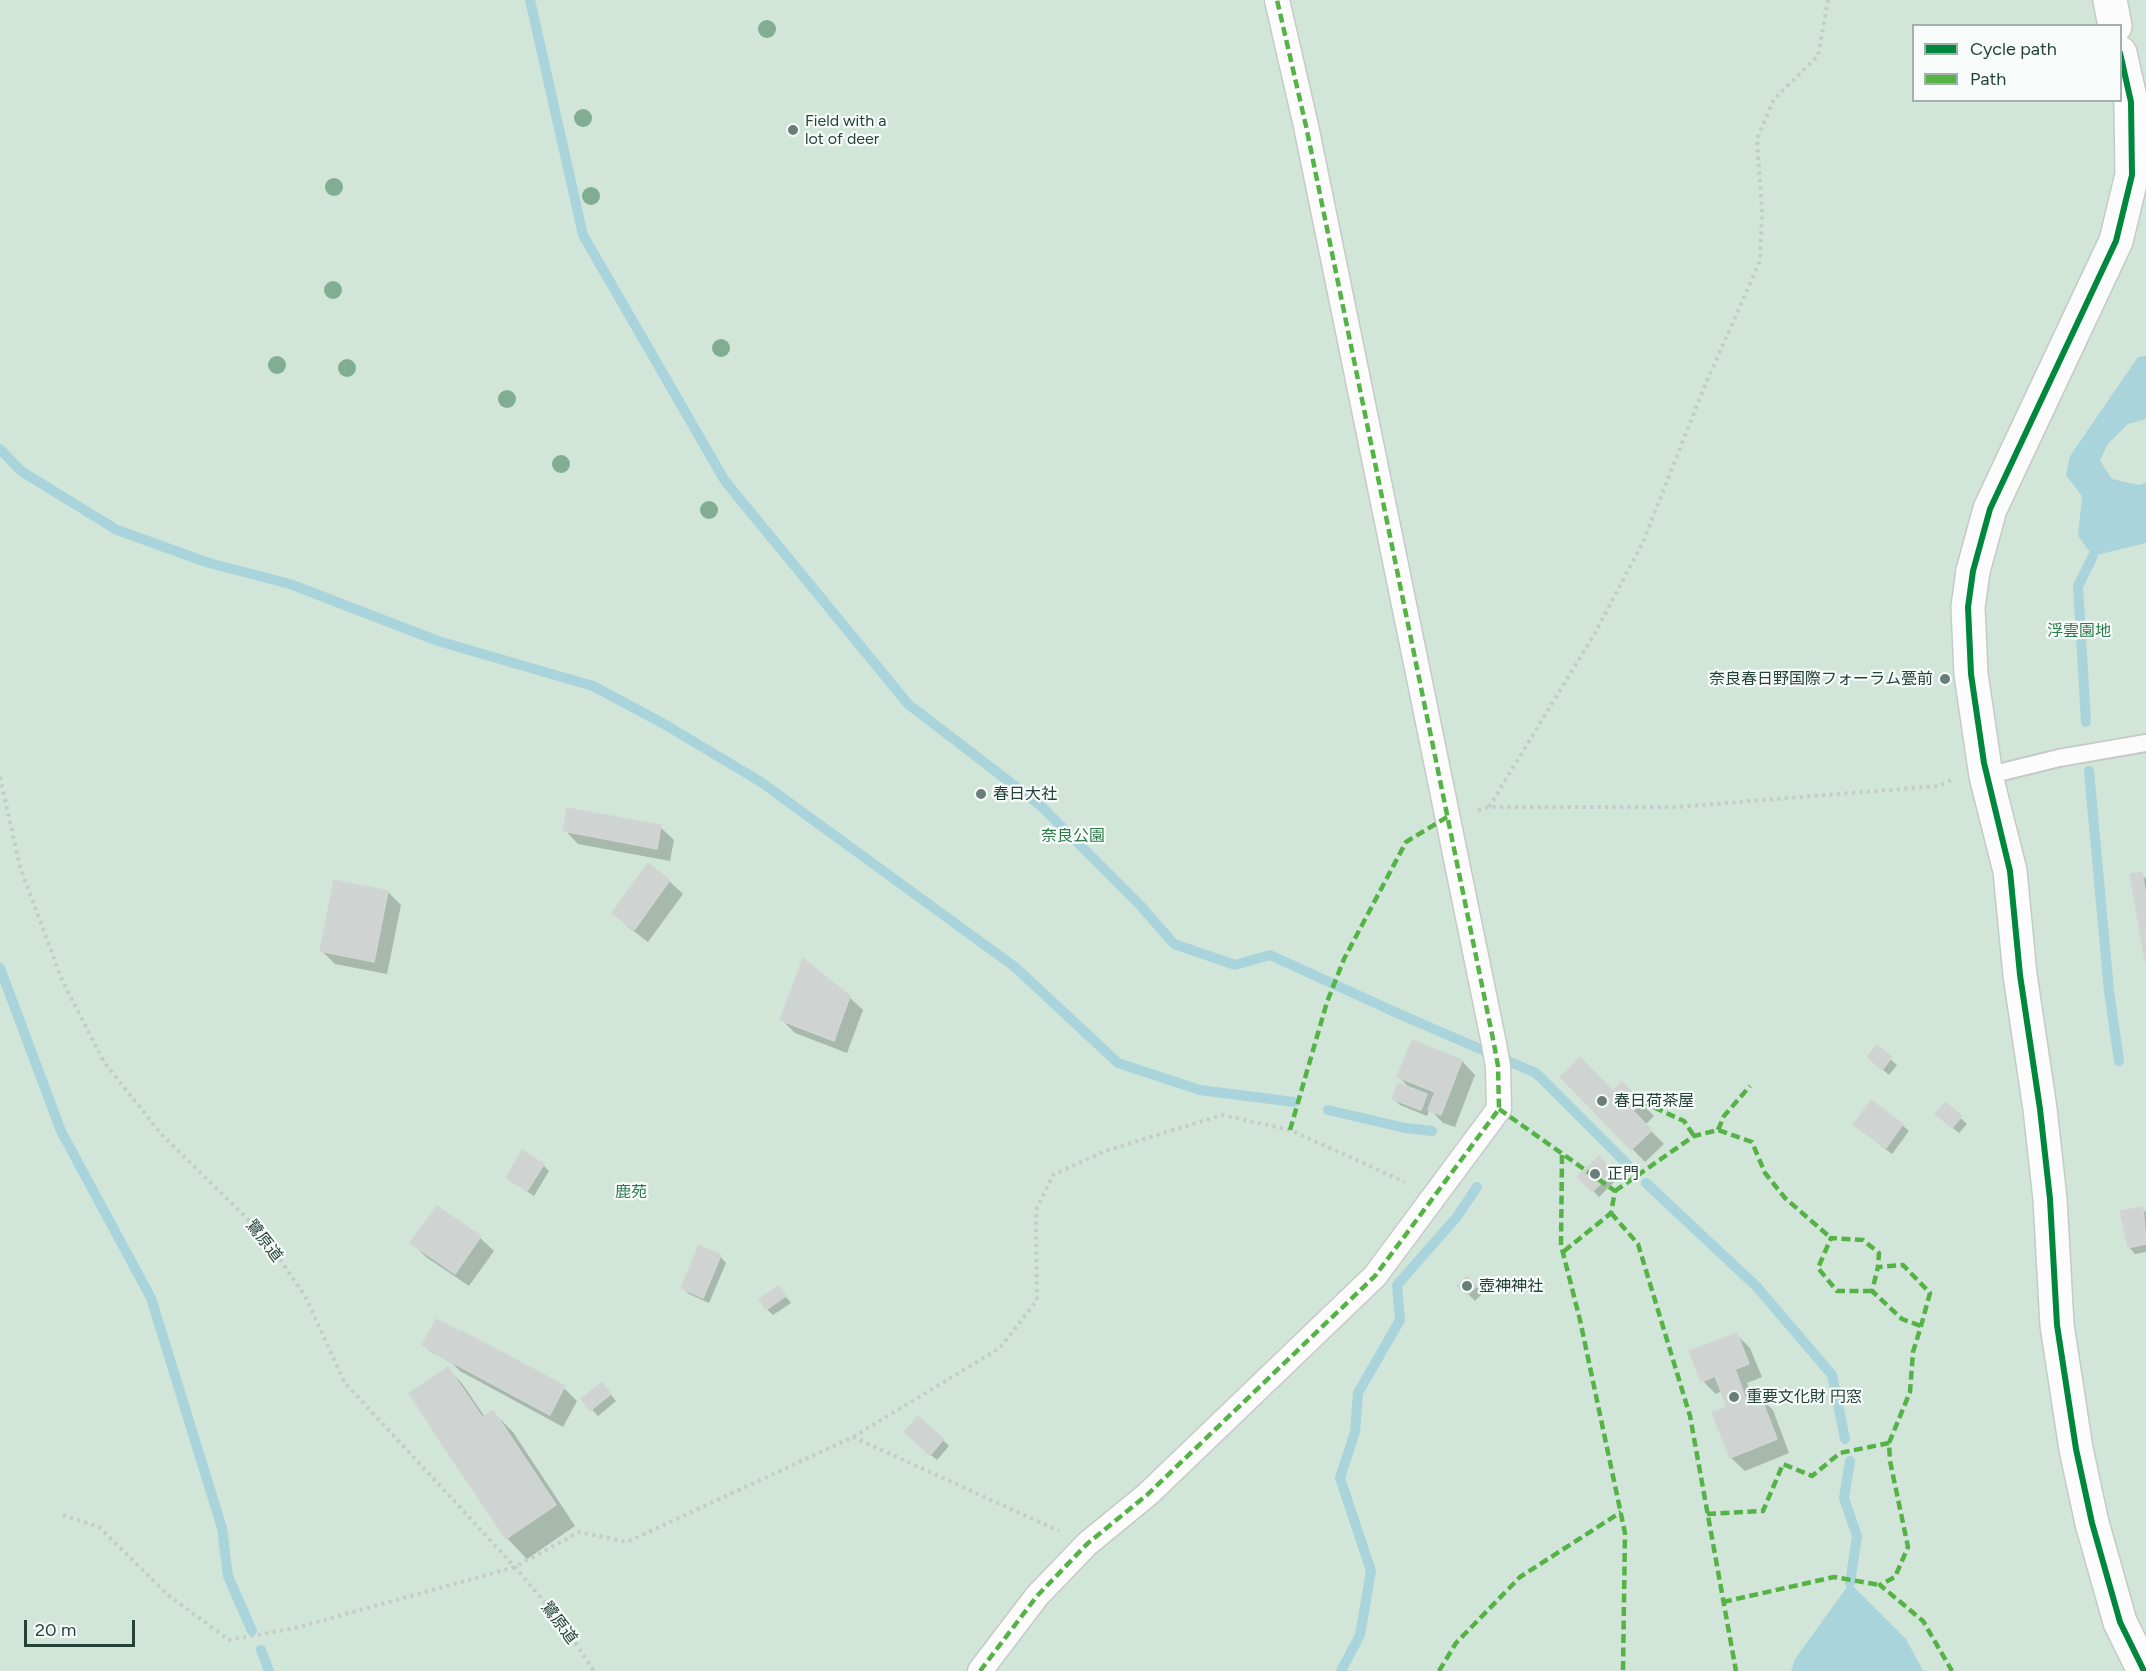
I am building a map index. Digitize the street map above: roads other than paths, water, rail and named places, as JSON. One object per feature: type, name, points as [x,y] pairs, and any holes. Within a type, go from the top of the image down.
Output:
[{"type":"street","points":[[980,1671],[1036,1596],[1087,1544],[1148,1494],[1375,1276],[1499,1108],[1496,1055],[1306,126],[1277,0]]},
{"type":"street","points":[[2110,0],[2115,24]]},
{"type":"street","points":[[2122,58],[2131,102],[2132,175],[2116,241],[1990,509],[1973,571],[1968,607],[1971,674],[1985,769],[2010,871],[2020,975],[2050,1199],[2057,1325],[2076,1449],[2092,1523],[2120,1622],[2144,1671]]},
{"type":"lane","points":[[1985,769],[2146,743]]},
{"type":"water","points":[[2146,356],[2146,419],[2128,424],[2107,445],[2100,461],[2112,479],[2139,485],[2146,483],[2146,543],[2093,556],[2078,536],[2082,496],[2066,475],[2070,456],[2138,357]]},
{"type":"water","points":[[1850,1583],[1906,1639],[1923,1671],[1791,1671],[1795,1659]]},
{"type":"waterway","points":[[530,0],[583,235],[725,481],[908,704],[1041,806],[1140,905],[1174,944],[1235,965],[1270,955],[1536,1073],[1628,1165]]},
{"type":"waterway","points":[[0,449],[21,471],[117,530],[209,563],[290,584],[438,641],[593,686],[664,724],[761,782],[1015,967],[1118,1063],[1200,1090],[1294,1102]]},
{"type":"waterway","points":[[2086,722],[2078,586],[2093,556]]},
{"type":"waterway","points":[[2089,771],[2109,991],[2119,1061]]},
{"type":"waterway","points":[[0,968],[61,1131],[151,1298],[222,1528],[228,1576],[252,1631]]},
{"type":"waterway","points":[[1328,1110],[1405,1128],[1432,1131]]},
{"type":"waterway","points":[[1646,1183],[1757,1287],[1832,1375],[1845,1439]]},
{"type":"waterway","points":[[1341,1671],[1360,1635],[1371,1571],[1340,1478],[1355,1432],[1358,1393],[1400,1320],[1397,1285],[1456,1218],[1477,1187]]},
{"type":"waterway","points":[[1850,1461],[1844,1498],[1857,1536],[1850,1583]]},
{"type":"waterway","points":[[261,1650],[269,1671]]},
{"type":"place","name":"Field with a lot of deer","points":[[793,130]]},
{"type":"place","name":"奈良春日野国際フォーラム甍前","points":[[1945,679]]},
{"type":"place","name":"春日大社","points":[[981,794]]},
{"type":"place","name":"春日荷茶屋","points":[[1602,1101]]},
{"type":"place","name":"正門","points":[[1595,1174]]},
{"type":"place","name":"壺神神社","points":[[1467,1286]]},
{"type":"place","name":"重要文化財 円窓","points":[[1734,1397]]},
{"type":"park label","name":"浮雲園地","points":[[2079,631]]},
{"type":"park label","name":"奈良公園","points":[[1073,836]]},
{"type":"park label","name":"鹿苑","points":[[631,1192]]}]
